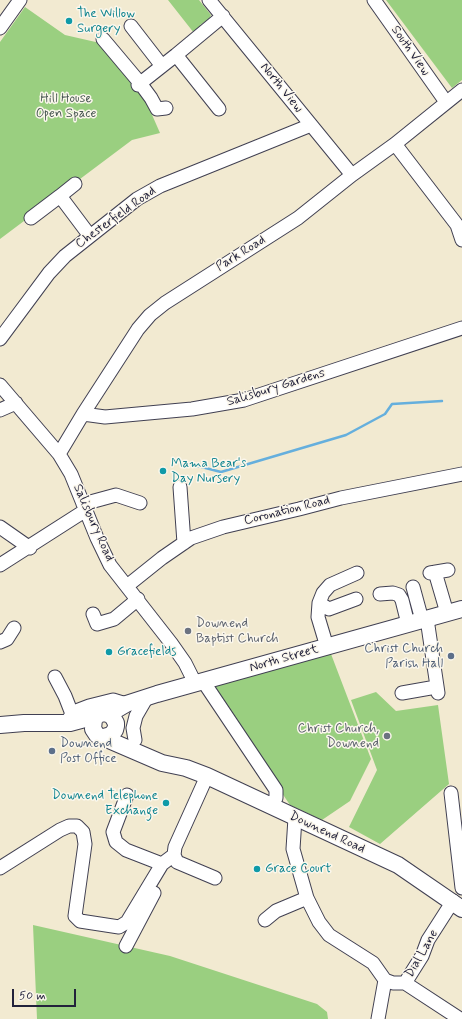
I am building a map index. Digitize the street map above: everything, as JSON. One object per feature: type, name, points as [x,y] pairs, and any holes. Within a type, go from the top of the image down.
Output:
[{"type":"main road","name":"North Street","points":[[2,721],[70,720],[103,725],[126,704],[199,682],[454,611]]},
{"type":"main road","name":"Downend Road","points":[[103,725],[165,755],[186,768]]},
{"type":"main road","name":"Downend Road","points":[[103,725],[162,763],[186,768],[207,776],[398,865],[457,905]]},
{"type":"street","points":[[0,28],[20,0]]},
{"type":"street","name":"North View","points":[[209,0],[352,175]]},
{"type":"street","name":"South View","points":[[374,0],[446,102]]},
{"type":"street","points":[[139,84],[223,16]]},
{"type":"street","points":[[131,26],[159,68]]},
{"type":"street","points":[[103,39],[151,98],[157,109],[166,108]]},
{"type":"street","points":[[176,55],[219,109]]},
{"type":"street","name":"Park Road","points":[[59,454],[138,328],[150,315],[165,303],[298,218],[446,102],[461,92]]},
{"type":"street","name":"Chesterfield Road","points":[[0,339],[49,273],[65,256],[137,199],[160,186],[311,125]]},
{"type":"street","points":[[394,144],[457,225],[462,240]]},
{"type":"street","points":[[31,218],[75,184]]},
{"type":"street","points":[[60,196],[90,236]]},
{"type":"street","name":"Salisbury Gardens","points":[[83,414],[105,417],[192,409],[244,400],[462,328]]},
{"type":"street","name":"Salisbury Road","points":[[0,385],[59,454],[72,474],[96,538],[110,565],[128,586],[168,644],[185,663],[276,790],[276,798],[270,806]]},
{"type":"street","points":[[0,410],[16,403]]},
{"type":"street","name":"Coronation Road","points":[[128,586],[162,558],[191,538],[223,527],[341,498],[462,474]]},
{"type":"street","points":[[180,487],[184,543]]},
{"type":"street","points":[[0,565],[30,548],[85,507],[116,495],[140,503]]},
{"type":"street","points":[[0,527],[30,548]]},
{"type":"street","points":[[448,570],[432,573],[454,611]]},
{"type":"street","points":[[327,647],[318,617],[319,603],[323,593],[330,585],[357,573]]},
{"type":"street","points":[[402,693],[437,690],[419,621],[413,587]]},
{"type":"street","points":[[380,594],[393,593],[399,595],[419,621]]},
{"type":"street","points":[[319,603],[329,609],[356,599]]},
{"type":"street","points":[[94,614],[97,624],[114,619],[138,600]]},
{"type":"street","points":[[0,642],[7,640],[14,628]]},
{"type":"street","points":[[55,677],[66,696],[70,720]]},
{"type":"street","points":[[135,740],[133,728],[136,716],[148,697]]},
{"type":"street","points":[[70,720],[76,710],[113,700],[126,704]]},
{"type":"street","points":[[126,946],[174,855],[175,848],[207,776]]},
{"type":"street","points":[[451,793],[460,853],[462,888]]},
{"type":"street","points":[[127,795],[113,832],[116,842],[126,850],[162,864]]},
{"type":"street","name":"Dial Lane","points":[[295,818],[293,849],[307,898],[319,922],[329,935],[373,963],[385,980],[393,983],[405,983],[422,956],[428,940],[457,905]]},
{"type":"street","points":[[1,867],[60,830],[69,826],[77,826],[83,832],[85,844],[75,916],[80,921],[119,927],[127,922],[162,864],[174,855]]},
{"type":"street","points":[[174,855],[177,862],[215,878]]},
{"type":"street","points":[[265,920],[276,910],[307,898]]},
{"type":"street","points":[[378,1019],[385,980]]},
{"type":"street","points":[[405,983],[460,1019]]},
{"type":"green space","points":[[168,0],[199,0],[211,15],[209,19],[200,25],[201,28],[194,33]]},
{"type":"green space","points":[[386,0],[462,0],[462,80],[452,88]]},
{"type":"green space","name":"Hill House Open Space","points":[[25,7],[65,35],[100,43],[146,101],[160,133],[132,140],[0,239],[0,42]]},
{"type":"green space","points":[[331,654],[371,759],[350,801],[322,820],[290,805],[213,691],[214,684]]},
{"type":"green space","points":[[376,692],[396,711],[438,705],[449,784],[380,844],[349,827],[377,770],[351,700]]},
{"type":"green space","points":[[33,925],[170,956],[317,1004],[327,1012],[328,1019],[37,1019]]},
{"type":"waterway","points":[[190,464],[221,472],[346,435],[385,414],[392,404],[442,401]]},
{"type":"place","name":"The Willow Surgery","points":[[69,21]]},
{"type":"place","name":"Mama Bear's Day Nursery","points":[[163,471]]},
{"type":"place","name":"Downend Baptist Church","points":[[188,631]]},
{"type":"place","name":"Gracefields","points":[[109,652]]},
{"type":"place","name":"Christ Church Parish Hall","points":[[451,656]]},
{"type":"place","name":"Christ Church, Downend","points":[[387,736]]},
{"type":"place","name":"Downend Post Office","points":[[52,751]]},
{"type":"place","name":"Downend Telephone Exchange","points":[[166,803]]},
{"type":"place","name":"Grace Court","points":[[257,869]]}]
